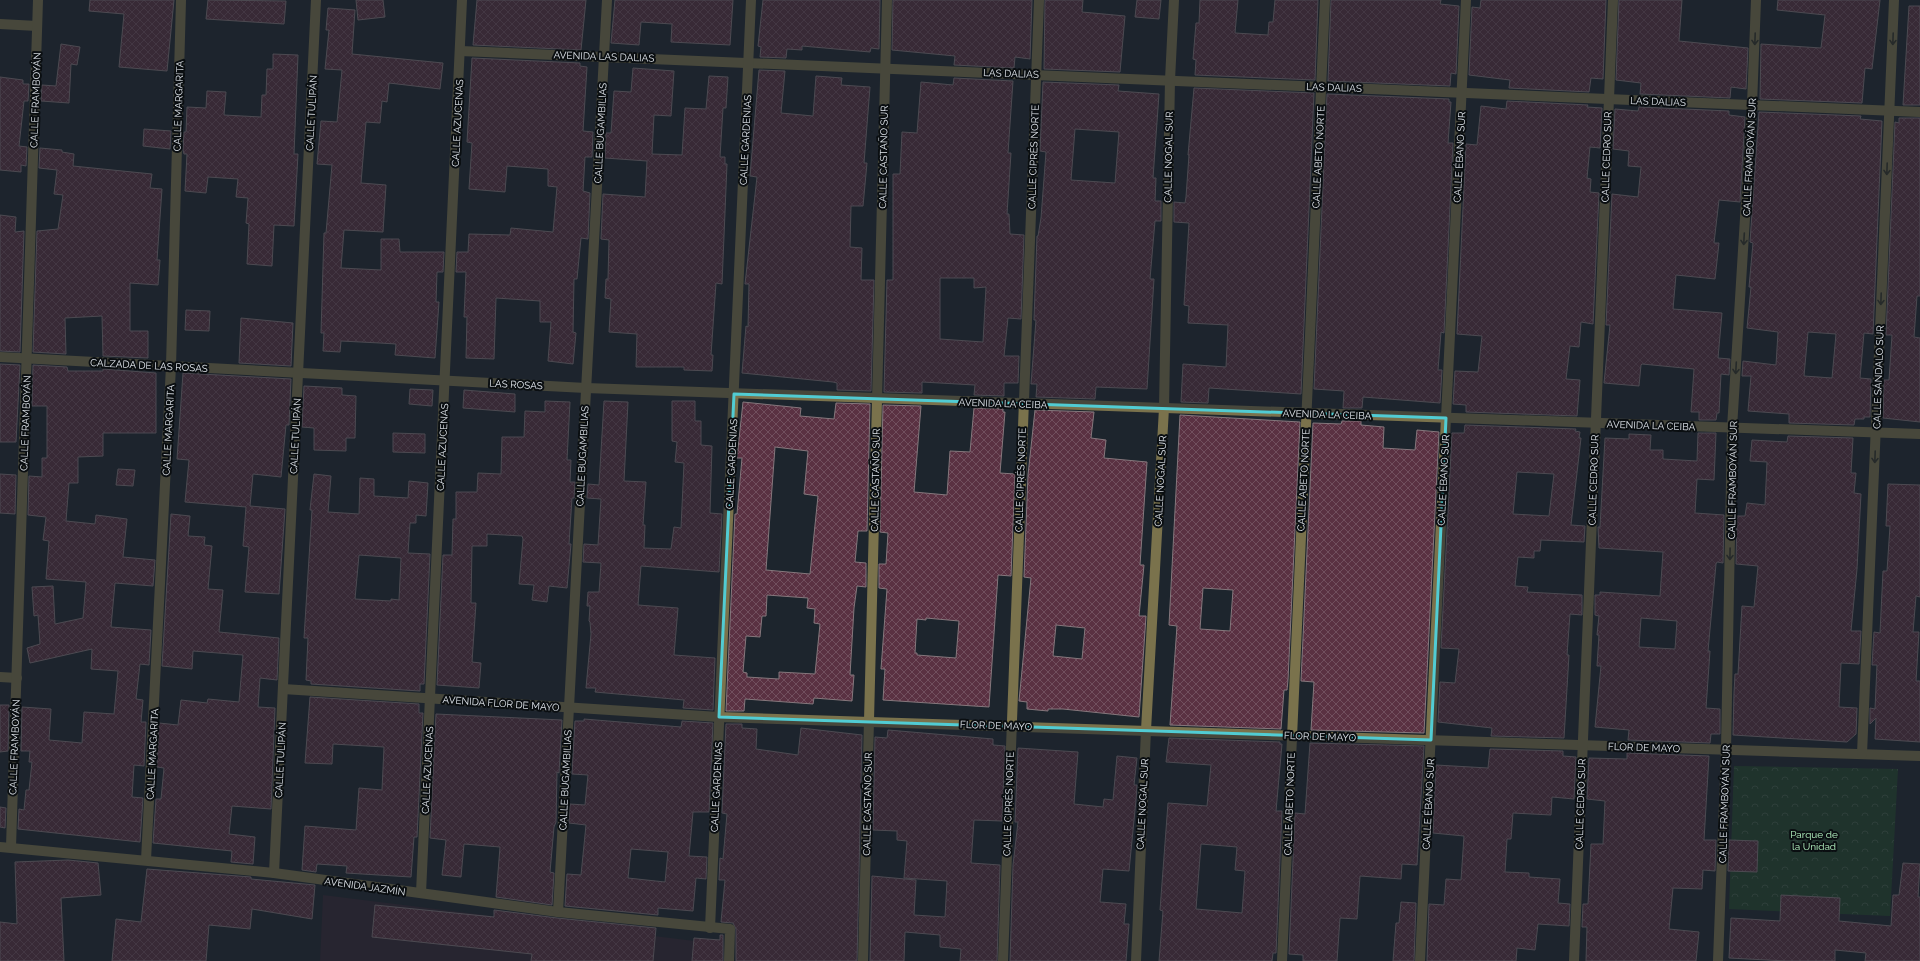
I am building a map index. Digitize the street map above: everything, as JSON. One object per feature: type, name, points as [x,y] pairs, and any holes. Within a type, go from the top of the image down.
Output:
[{"type":"street","name":"CALLE FRAMBOYÁN","points":[[11,847],[38,0]]},
{"type":"street","name":"CALLE MARGARITA","points":[[146,860],[170,366],[181,0]]},
{"type":"street","name":"CALLE TULIPÁN","points":[[274,873],[316,0]]},
{"type":"street","name":"CALLE AZUCENAS","points":[[421,893],[462,0]]},
{"type":"street","name":"CALLE BUGAMBILIAS","points":[[558,912],[607,0]]},
{"type":"street","name":"CALLE GARDENIAS","points":[[710,928],[751,0]]},
{"type":"street","name":"CALLE CASTAÑO SUR","points":[[863,961],[887,0]]},
{"type":"street","name":"CALLE CIPRÉS NORTE","points":[[1003,961],[1039,0]]},
{"type":"street","name":"CALLE NOGAL SUR","points":[[1136,961],[1146,730],[1164,408],[1170,80],[1174,0]]},
{"type":"street","name":"CALLE ABETO NORTE","points":[[1282,961],[1325,0]]},
{"type":"street","name":"CALLE ÉBANO SUR","points":[[1420,961],[1466,0]]},
{"type":"street","name":"CALLE CEDRO SUR","points":[[1574,961],[1613,0]]},
{"type":"street","name":"CALLE FRAMBOYÁN SUR","points":[[1718,961],[1726,750],[1732,428],[1752,105],[1756,0]]},
{"type":"street","name":"CALLE SÁNDALO SUR","points":[[1862,754],[1894,0]]},
{"type":"street","points":[[0,24],[37,26]]},
{"type":"street","name":"AVENIDA LAS DALIAS","points":[[460,51],[748,62]]},
{"type":"street","name":"LAS DALIAS","points":[[748,62],[1920,112]]},
{"type":"street","name":"CALZADA DE LAS ROSAS","points":[[0,357],[298,373]]},
{"type":"street","name":"LAS ROSAS","points":[[298,373],[734,394]]},
{"type":"street","name":"AVENIDA LA CEIBA","points":[[734,394],[1920,434]]},
{"type":"street","points":[[0,677],[17,678]]},
{"type":"street","name":"AVENIDA FLOR DE MAYO","points":[[283,688],[719,717]]},
{"type":"street","name":"FLOR DE MAYO","points":[[719,717],[1920,756]]},
{"type":"street","name":"AVENIDA JAZMÍN","points":[[0,847],[274,873],[558,912],[730,929],[728,961]]},
{"type":"highlighted area","points":[[734,394],[1446,418],[1431,740],[719,717]]},
{"type":"shaded area","points":[[323,895],[719,944],[718,961],[320,961]]},
{"type":"green space","name":"Parque de la Unidad","points":[[1734,766],[1898,769],[1890,916],[1729,909]]},
{"type":"building","points":[[90,0],[174,0],[167,71],[119,67],[124,14],[89,11]]},
{"type":"building","points":[[208,0],[286,1],[284,24],[206,19]]},
{"type":"building","points":[[356,0],[383,0],[385,17],[358,20]]},
{"type":"building","points":[[477,0],[586,0],[581,50],[473,45]]},
{"type":"building","points":[[615,0],[733,0],[730,45],[671,42],[672,24],[641,22],[639,45],[611,43]]},
{"type":"building","points":[[763,0],[880,0],[879,49],[871,48],[870,52],[802,46],[802,50],[787,49],[786,58],[760,57],[761,47],[758,46]]},
{"type":"building","points":[[893,0],[1032,0],[1030,59],[1015,57],[1014,68],[954,65],[955,56],[892,50]]},
{"type":"building","points":[[1045,0],[1083,0],[1082,12],[1125,16],[1120,72],[1044,69]]},
{"type":"building","points":[[1137,0],[1161,0],[1159,19],[1135,17]]},
{"type":"building","points":[[1200,0],[1238,0],[1235,33],[1268,35],[1269,22],[1273,22],[1275,0],[1318,0],[1315,80],[1195,75],[1196,60],[1193,59],[1196,23],[1199,23]]},
{"type":"building","points":[[1331,0],[1441,0],[1440,4],[1459,6],[1456,74],[1451,73],[1450,86],[1328,81]]},
{"type":"building","points":[[1481,0],[1606,0],[1603,79],[1591,78],[1589,92],[1509,88],[1510,80],[1469,75],[1472,7],[1480,8]]},
{"type":"building","points":[[1619,0],[1682,0],[1679,41],[1748,48],[1746,89],[1731,87],[1730,98],[1640,94],[1641,83],[1616,80]]},
{"type":"building","points":[[1778,0],[1880,0],[1872,69],[1865,68],[1862,103],[1760,99],[1761,44],[1821,48],[1825,15],[1777,10]]},
{"type":"building","points":[[1909,6],[1920,6],[1920,105],[1903,105]]},
{"type":"building","points":[[328,8],[355,10],[352,54],[443,63],[440,89],[389,83],[387,102],[382,101],[380,123],[366,122],[361,183],[386,185],[383,232],[344,230],[341,268],[381,270],[381,239],[399,239],[400,252],[444,252],[443,272],[437,272],[436,302],[439,302],[435,358],[395,355],[396,344],[380,343],[341,341],[340,352],[323,351],[324,333],[321,333],[324,233],[326,233],[332,165],[317,164],[321,121],[337,122],[342,70],[325,69],[329,30],[326,30]]},
{"type":"building","points":[[61,44],[80,47],[77,65],[71,64],[69,103],[41,101],[42,85],[56,86]]},
{"type":"building","points":[[273,54],[298,55],[294,154],[298,154],[294,226],[274,225],[272,266],[247,264],[249,224],[246,223],[248,198],[236,197],[238,179],[208,177],[206,193],[185,191],[187,154],[184,154],[183,150],[184,132],[186,132],[187,107],[206,108],[207,91],[226,92],[224,115],[261,117],[262,95],[266,95],[267,69],[273,69]]},
{"type":"building","points":[[472,58],[580,63],[580,66],[587,67],[583,131],[593,132],[592,157],[585,157],[583,191],[590,193],[588,239],[581,238],[577,279],[574,279],[573,332],[576,333],[573,364],[548,361],[551,322],[540,322],[540,301],[496,298],[494,359],[466,358],[467,317],[464,317],[466,272],[456,272],[457,252],[468,252],[469,234],[510,235],[511,228],[553,232],[557,187],[548,186],[548,169],[507,166],[505,192],[469,189],[472,143],[467,142]]},
{"type":"building","points":[[633,68],[674,71],[671,116],[654,115],[652,154],[682,155],[685,108],[706,109],[709,76],[728,77],[726,108],[723,108],[720,157],[725,157],[725,164],[727,164],[722,284],[716,283],[711,355],[713,355],[712,371],[684,370],[684,367],[636,367],[637,334],[609,332],[611,299],[605,298],[606,279],[608,279],[609,240],[601,239],[603,194],[645,197],[647,161],[605,158],[606,133],[611,133],[614,91],[631,92]]},
{"type":"building","points":[[759,70],[785,71],[781,113],[813,116],[816,76],[842,78],[841,85],[870,87],[864,163],[867,163],[863,206],[851,206],[850,247],[862,248],[861,280],[874,280],[871,391],[837,390],[837,383],[833,382],[742,373],[746,326],[748,327],[749,284],[745,284],[757,177],[750,176]]},
{"type":"building","points":[[0,77],[23,80],[23,84],[29,84],[28,101],[24,101],[19,146],[27,147],[26,166],[21,165],[21,172],[0,170]]},
{"type":"building","points":[[954,78],[1013,81],[1008,153],[1011,153],[1007,214],[1009,214],[1010,234],[1024,235],[1021,319],[1008,318],[1004,356],[1019,356],[1018,383],[1004,383],[1004,396],[974,395],[975,385],[922,382],[922,393],[884,392],[887,280],[893,280],[893,174],[900,174],[902,132],[917,133],[921,82],[953,85]],"holes":[[[940,278],[974,278],[974,288],[986,287],[983,342],[940,339]]]},
{"type":"building","points":[[1043,82],[1119,85],[1118,91],[1159,94],[1153,178],[1156,178],[1155,201],[1161,201],[1161,221],[1155,221],[1150,279],[1154,279],[1147,389],[1096,387],[1095,399],[1036,397],[1037,384],[1031,384],[1036,320],[1034,320],[1037,236],[1041,218],[1046,152],[1040,151]],"holes":[[[1075,129],[1119,132],[1115,183],[1071,180]]]},
{"type":"building","points":[[1194,88],[1314,93],[1301,394],[1209,388],[1208,403],[1181,402],[1183,364],[1226,367],[1228,325],[1188,323],[1189,306],[1184,305],[1189,223],[1174,222],[1174,202],[1185,203]]},
{"type":"building","points":[[1327,94],[1449,99],[1449,102],[1451,102],[1448,143],[1453,143],[1444,333],[1441,332],[1438,370],[1442,370],[1440,403],[1363,397],[1362,408],[1343,408],[1344,391],[1314,389]]},
{"type":"building","points":[[1507,101],[1588,105],[1587,107],[1602,108],[1600,148],[1590,147],[1587,178],[1591,179],[1590,192],[1599,193],[1593,324],[1581,322],[1579,347],[1570,346],[1566,379],[1580,380],[1577,416],[1466,412],[1466,405],[1453,404],[1455,371],[1478,372],[1482,336],[1457,334],[1466,144],[1477,145],[1481,106],[1506,109]]},
{"type":"building","points":[[1639,107],[1729,111],[1729,115],[1745,117],[1740,202],[1719,200],[1714,243],[1719,243],[1715,279],[1676,275],[1673,309],[1722,313],[1718,358],[1730,359],[1729,375],[1721,374],[1719,413],[1717,413],[1716,420],[1699,420],[1699,412],[1691,412],[1694,369],[1642,364],[1639,386],[1604,383],[1610,325],[1606,325],[1612,194],[1638,197],[1641,167],[1628,166],[1629,151],[1613,149],[1615,109],[1638,111]]},
{"type":"building","points":[[1759,112],[1861,116],[1860,119],[1882,121],[1873,334],[1864,333],[1860,378],[1871,379],[1870,417],[1855,419],[1854,425],[1789,423],[1789,414],[1748,411],[1751,376],[1742,376],[1743,361],[1776,365],[1778,332],[1747,328],[1753,243],[1750,242]],"holes":[[[1808,332],[1836,334],[1832,378],[1804,376]]]},
{"type":"building","points":[[1899,118],[1920,118],[1920,296],[1917,296],[1914,337],[1920,338],[1920,422],[1883,418],[1884,380],[1889,380],[1892,335],[1886,335],[1895,122],[1899,123]]},
{"type":"building","points":[[144,129],[171,131],[170,149],[143,146]]},
{"type":"building","points":[[40,148],[62,150],[62,152],[74,154],[73,166],[152,174],[150,188],[162,189],[157,260],[160,260],[158,285],[130,283],[130,331],[148,331],[148,358],[103,356],[102,316],[65,318],[66,354],[33,352],[37,231],[58,229],[63,195],[54,194],[57,170],[39,168]]},
{"type":"building","points":[[0,215],[16,217],[15,232],[24,231],[20,352],[0,351]]},
{"type":"building","points":[[186,310],[210,311],[209,331],[185,330]]},
{"type":"building","points":[[241,318],[293,323],[291,366],[239,363]]},
{"type":"building","points":[[0,364],[20,365],[16,442],[0,442]]},
{"type":"building","points":[[33,365],[67,367],[68,371],[103,371],[103,369],[156,373],[156,433],[103,433],[103,456],[78,457],[78,483],[69,483],[66,521],[95,524],[96,515],[127,519],[123,557],[155,560],[153,586],[115,583],[111,627],[151,630],[149,665],[140,664],[136,699],[143,700],[141,722],[146,722],[144,766],[134,765],[132,797],[143,798],[140,842],[18,829],[19,809],[24,810],[26,790],[29,790],[32,762],[29,762],[30,751],[21,751],[22,707],[51,709],[49,740],[82,743],[84,712],[114,714],[118,671],[91,669],[92,649],[30,663],[27,648],[40,644],[38,615],[34,616],[32,587],[53,586],[55,624],[83,618],[86,582],[46,579],[49,541],[43,540],[46,517],[28,515],[29,476],[42,477],[42,458],[47,458],[47,406],[32,406]]},
{"type":"building","points":[[183,373],[291,379],[289,425],[286,425],[281,477],[253,474],[250,506],[285,509],[279,594],[245,592],[249,547],[243,546],[246,507],[185,502],[189,460],[177,459]]},
{"type":"building","points":[[304,386],[342,388],[342,395],[356,396],[355,438],[346,438],[346,451],[314,450],[314,428],[302,427]]},
{"type":"building","points":[[410,389],[433,390],[432,406],[409,404]]},
{"type":"building","points":[[464,390],[515,394],[515,412],[463,408]]},
{"type":"building","points":[[545,401],[570,402],[567,460],[571,460],[570,482],[575,482],[574,498],[572,498],[569,544],[571,544],[567,588],[549,586],[547,602],[532,600],[534,585],[519,584],[522,536],[487,534],[487,546],[472,546],[471,603],[476,603],[472,662],[481,663],[479,688],[437,685],[443,555],[452,555],[453,519],[456,519],[456,492],[477,492],[478,473],[501,474],[502,437],[524,437],[525,411],[545,412]]},
{"type":"building","points":[[604,401],[628,402],[624,481],[646,482],[643,525],[645,525],[644,548],[671,549],[674,527],[681,528],[684,463],[675,462],[677,442],[672,441],[672,401],[695,401],[695,421],[701,421],[701,445],[712,446],[710,513],[722,514],[719,572],[641,566],[638,605],[678,608],[674,655],[715,658],[713,710],[683,708],[684,700],[595,692],[596,688],[586,688],[591,634],[589,621],[590,606],[587,606],[588,592],[599,592],[601,563],[583,562],[584,544],[598,545],[601,499],[587,498],[588,484],[599,485]]},
{"type":"building","points":[[743,402],[801,408],[800,416],[834,419],[836,403],[870,404],[867,531],[858,531],[855,562],[866,563],[866,587],[857,586],[854,608],[850,675],[854,675],[852,701],[814,698],[813,704],[745,699],[744,711],[726,711],[735,514],[737,514],[742,458],[737,458]],"holes":[[[775,447],[808,451],[804,494],[818,496],[810,574],[766,570]],[[767,595],[808,598],[807,608],[815,609],[814,623],[820,624],[815,674],[779,672],[779,679],[747,677],[747,673],[743,672],[746,636],[760,637],[762,616],[766,616]]]},
{"type":"building","points":[[883,405],[921,406],[914,492],[947,495],[950,451],[970,452],[974,408],[1003,409],[1003,412],[1005,412],[1000,473],[1015,474],[1011,576],[998,575],[989,707],[883,700],[885,669],[881,669],[887,589],[879,588],[879,564],[886,564],[888,533],[880,532]],"holes":[[[926,618],[959,621],[956,658],[917,655],[917,653],[915,653],[917,619],[926,620]]]},
{"type":"building","points":[[1035,410],[1094,412],[1091,438],[1106,440],[1104,458],[1147,462],[1140,565],[1144,565],[1139,616],[1146,616],[1139,717],[1063,709],[1048,709],[1048,711],[1027,709],[1027,702],[1019,701],[1031,578],[1024,577],[1028,475]],"holes":[[[1056,625],[1085,628],[1082,659],[1053,656]]]},
{"type":"building","points":[[1180,415],[1300,422],[1288,680],[1287,690],[1284,690],[1281,729],[1170,725],[1177,626],[1169,625]],"holes":[[[1203,588],[1233,590],[1230,631],[1200,629]]]},
{"type":"building","points":[[1342,421],[1361,421],[1361,425],[1384,427],[1383,448],[1415,450],[1417,430],[1439,432],[1424,733],[1311,730],[1314,682],[1301,681],[1313,423],[1341,424]]},
{"type":"building","points":[[1465,425],[1576,429],[1575,431],[1580,432],[1579,438],[1581,438],[1571,525],[1585,526],[1584,542],[1541,540],[1540,551],[1534,551],[1534,558],[1518,557],[1515,586],[1528,587],[1527,592],[1582,595],[1582,615],[1570,614],[1564,738],[1491,736],[1492,728],[1438,722],[1440,682],[1455,683],[1459,649],[1441,648],[1452,433],[1464,433]],"holes":[[[1517,472],[1554,474],[1549,516],[1513,514]]]},
{"type":"building","points":[[393,433],[425,434],[425,453],[393,452]]},
{"type":"building","points":[[1698,433],[1716,433],[1714,480],[1697,479],[1695,513],[1724,515],[1723,563],[1717,562],[1716,564],[1708,651],[1710,651],[1706,708],[1720,709],[1720,734],[1711,734],[1710,743],[1628,740],[1629,730],[1595,727],[1601,666],[1597,666],[1599,635],[1597,635],[1599,616],[1595,615],[1595,595],[1600,595],[1600,592],[1660,596],[1663,552],[1599,548],[1598,527],[1600,527],[1605,438],[1629,439],[1629,434],[1651,435],[1650,450],[1663,450],[1663,459],[1697,461]],"holes":[[[1641,618],[1677,621],[1675,649],[1639,647]]]},
{"type":"building","points":[[1788,436],[1853,438],[1851,473],[1856,473],[1854,493],[1861,494],[1857,569],[1851,631],[1861,631],[1859,664],[1841,663],[1839,707],[1857,708],[1856,734],[1847,742],[1733,735],[1735,674],[1738,674],[1742,606],[1754,607],[1758,566],[1736,564],[1737,516],[1745,516],[1747,503],[1765,505],[1767,462],[1750,461],[1752,440],[1787,442]]},
{"type":"building","points":[[118,469],[135,470],[133,486],[116,485]]},
{"type":"building","points":[[0,474],[16,475],[15,514],[0,513]]},
{"type":"building","points":[[314,474],[331,476],[328,512],[359,514],[360,478],[374,479],[374,496],[408,498],[409,481],[428,483],[426,516],[416,515],[416,523],[410,523],[408,553],[430,554],[424,684],[420,684],[420,691],[311,684],[311,681],[306,680],[308,638],[304,638],[312,510],[310,510]],"holes":[[[359,555],[401,558],[399,600],[355,599]]]},
{"type":"building","points":[[1888,484],[1920,485],[1920,597],[1916,596],[1913,632],[1919,632],[1916,681],[1920,681],[1920,742],[1875,739],[1876,718],[1870,724],[1870,708],[1875,709],[1877,665],[1872,665],[1874,632],[1880,633],[1883,571],[1887,571],[1890,526],[1886,526]]},
{"type":"building","points":[[171,514],[190,516],[188,536],[205,537],[204,545],[212,546],[208,589],[223,590],[219,632],[279,638],[277,680],[260,678],[258,707],[275,708],[271,809],[232,806],[229,834],[255,837],[253,864],[231,862],[232,851],[153,843],[156,799],[161,799],[164,768],[157,767],[159,723],[178,725],[181,700],[207,703],[208,699],[239,702],[243,655],[193,651],[192,669],[162,666]]},
{"type":"building","points":[[310,697],[419,704],[419,713],[423,713],[417,837],[414,837],[411,877],[346,873],[347,866],[317,864],[316,872],[302,870],[305,826],[356,830],[359,788],[382,790],[384,747],[333,744],[332,764],[305,763]]},
{"type":"building","points":[[0,705],[9,705],[8,751],[0,752]]},
{"type":"building","points":[[436,714],[562,720],[559,773],[557,772],[556,822],[554,827],[550,872],[554,873],[552,905],[496,897],[500,847],[464,844],[461,877],[442,875],[446,840],[430,838]]},
{"type":"building","points":[[584,719],[681,727],[682,721],[713,723],[709,812],[693,812],[689,856],[707,857],[706,879],[696,878],[693,911],[658,908],[658,915],[565,906],[567,874],[581,875],[586,825],[569,823],[570,804],[585,805],[588,775],[572,774],[575,721],[584,721]],"holes":[[[631,849],[668,852],[665,882],[628,878]]]},
{"type":"building","points":[[726,724],[742,724],[742,728],[757,729],[756,749],[798,755],[801,728],[862,735],[857,961],[736,961],[736,929],[733,923],[721,922],[725,880],[719,880],[720,858],[723,859],[727,814],[722,813]]},
{"type":"building","points":[[888,730],[993,739],[993,745],[1005,746],[1002,821],[974,820],[971,863],[1000,865],[997,961],[960,961],[961,949],[940,947],[940,935],[905,932],[904,961],[870,961],[872,876],[916,880],[914,915],[945,917],[947,881],[904,878],[907,841],[897,840],[897,831],[873,830],[875,737],[887,738]]},
{"type":"building","points":[[1169,738],[1280,742],[1280,744],[1282,744],[1276,811],[1282,811],[1276,953],[1273,953],[1272,961],[1159,961],[1163,911],[1160,910],[1168,803],[1207,806],[1211,765],[1166,762]],"holes":[[[1201,844],[1237,847],[1235,870],[1245,871],[1242,913],[1196,909]]]},
{"type":"building","points":[[1310,743],[1424,746],[1417,865],[1402,864],[1401,879],[1360,876],[1357,919],[1340,918],[1337,961],[1303,961],[1303,955],[1289,954],[1295,813],[1305,814]]},
{"type":"building","points":[[1018,748],[1078,752],[1074,804],[1103,807],[1104,799],[1113,800],[1117,756],[1137,758],[1134,785],[1137,785],[1136,800],[1129,871],[1103,869],[1100,902],[1126,904],[1124,924],[1129,924],[1126,961],[1010,961],[1013,865],[1018,822],[1015,822]]},
{"type":"building","points":[[1490,749],[1563,751],[1563,756],[1576,757],[1574,799],[1552,797],[1551,815],[1513,813],[1511,839],[1507,839],[1505,872],[1529,873],[1529,877],[1560,879],[1558,903],[1570,904],[1569,926],[1538,924],[1535,950],[1517,948],[1516,961],[1427,961],[1429,904],[1444,905],[1446,879],[1461,880],[1464,836],[1433,833],[1436,765],[1488,768]]},
{"type":"building","points":[[1627,753],[1709,756],[1704,840],[1716,840],[1715,871],[1703,870],[1702,889],[1673,888],[1669,929],[1699,932],[1696,961],[1586,961],[1587,927],[1582,927],[1583,904],[1588,904],[1591,844],[1603,844],[1605,801],[1587,799],[1589,758],[1627,759]]},
{"type":"building","points":[[0,807],[6,808],[5,828],[0,827]]},
{"type":"building","points":[[1729,840],[1758,841],[1757,872],[1728,871]]},
{"type":"building","points":[[68,860],[98,863],[101,895],[61,898],[64,961],[0,961],[0,922],[17,924],[15,862]]},
{"type":"building","points":[[1903,863],[1920,864],[1918,897],[1920,897],[1920,961],[1865,961],[1866,953],[1835,950],[1835,961],[1786,961],[1729,958],[1731,918],[1780,921],[1781,895],[1840,898],[1839,921],[1891,926],[1893,895],[1899,895]]},
{"type":"building","points":[[147,869],[251,877],[251,879],[315,885],[312,919],[252,909],[250,929],[209,925],[206,961],[112,961],[116,919],[141,922]]},
{"type":"building","points":[[1401,902],[1416,903],[1414,961],[1393,961],[1396,923],[1399,923]]},
{"type":"building","points":[[375,905],[494,917],[494,910],[656,928],[653,961],[531,961],[532,954],[372,937]]},
{"type":"building","points":[[720,935],[723,935],[723,961],[692,961],[694,938],[720,940]]}]
